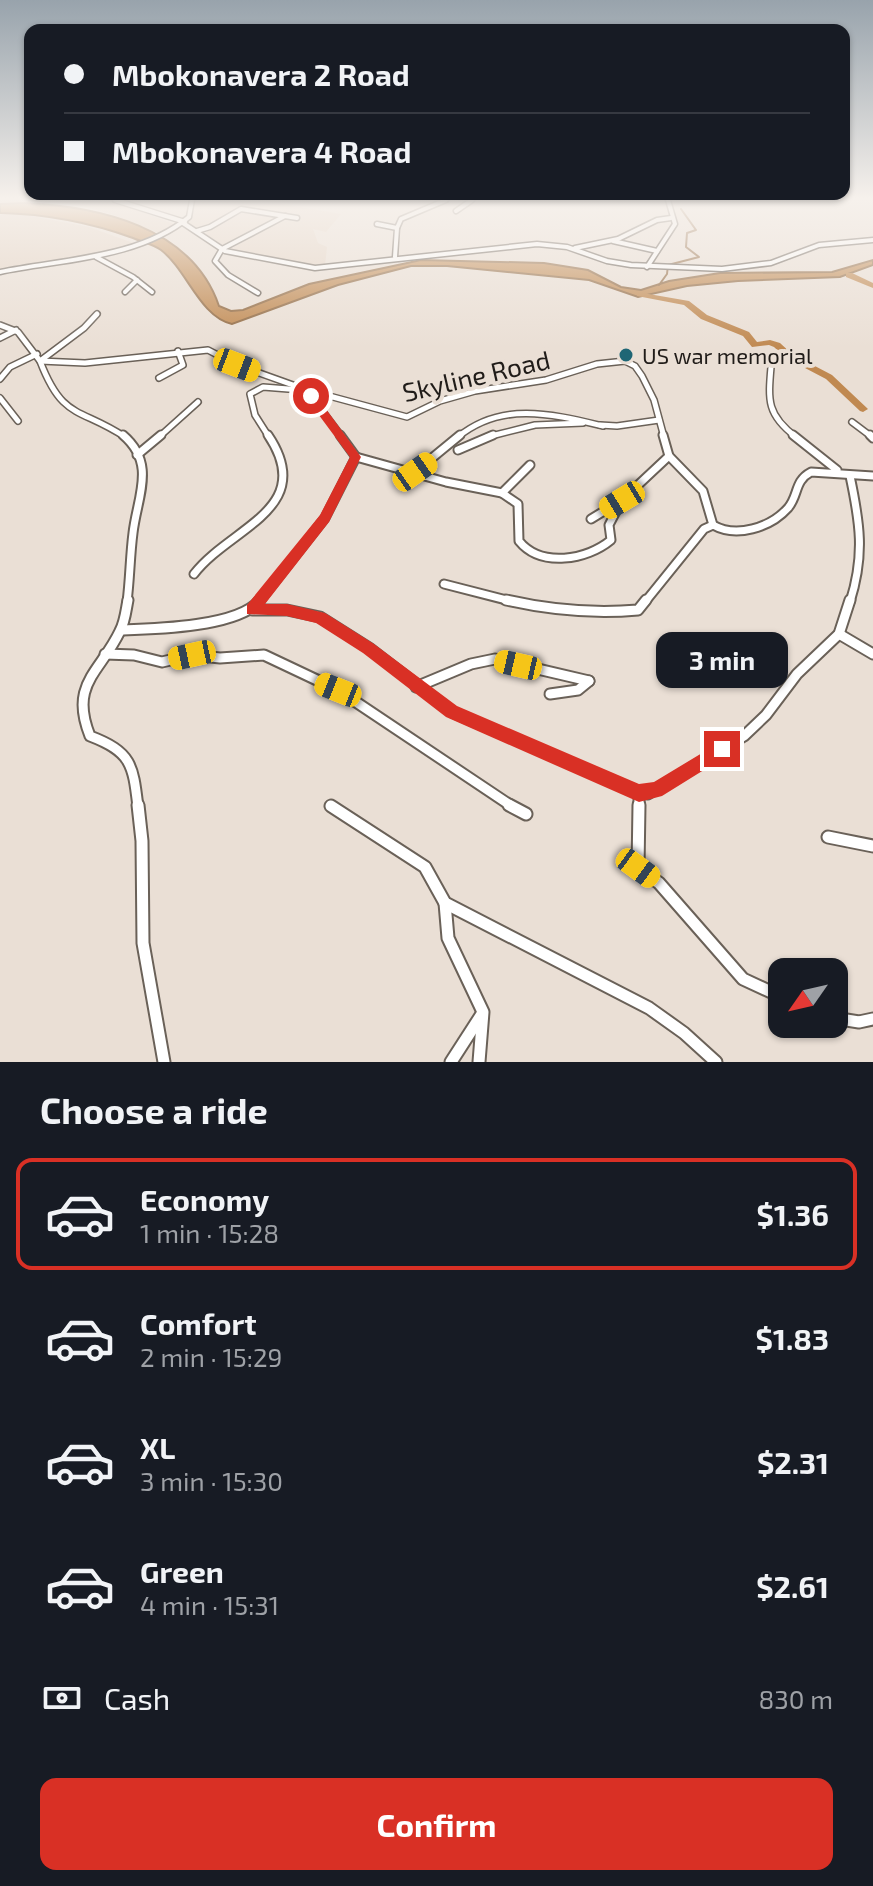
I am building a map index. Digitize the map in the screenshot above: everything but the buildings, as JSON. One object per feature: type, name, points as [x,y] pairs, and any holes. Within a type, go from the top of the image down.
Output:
[{"type":"street","points":[[0,272],[96,257],[123,250]]},
{"type":"street","points":[[222,250],[215,261],[228,275],[258,293]]},
{"type":"street","points":[[225,250],[315,268],[476,250]]},
{"type":"street","points":[[395,257],[396,250]]},
{"type":"street","points":[[575,250],[607,261],[668,268],[754,266],[805,250]]},
{"type":"street","points":[[647,267],[657,251],[650,250]]},
{"type":"street","points":[[96,257],[152,292]]},
{"type":"street","points":[[125,292],[137,280]]},
{"type":"street","points":[[0,379],[10,367],[38,358],[84,328],[97,314]]},
{"type":"street","points":[[0,325],[16,330],[38,358],[63,404],[81,416],[119,430],[137,455],[145,475],[135,520],[121,630],[81,693],[80,716],[90,736],[116,746],[134,771],[142,841],[143,943],[164,1062]]},
{"type":"street","points":[[0,338],[16,330]]},
{"type":"street","points":[[159,378],[183,365],[178,351]]},
{"type":"street","name":"Skyline Road","points":[[38,358],[96,362],[178,351],[215,352],[237,365],[308,390],[407,417],[461,395],[546,380],[618,361],[631,364],[642,376],[669,456],[703,491],[713,525]]},
{"type":"street","points":[[771,367],[767,395],[778,419],[792,437],[850,476],[873,476]]},
{"type":"street","points":[[194,574],[210,553],[256,524],[281,490],[284,473],[281,458],[252,409],[250,394],[259,388],[273,386],[308,390],[356,457],[415,472],[428,480],[502,493],[518,504],[520,515],[516,531],[521,544],[537,554],[567,557],[596,551],[611,540],[609,525],[622,500]]},
{"type":"street","points":[[0,398],[18,421]]},
{"type":"street","points":[[137,455],[151,446],[181,413],[198,402]]},
{"type":"street","points":[[415,472],[474,424],[490,418],[544,412],[603,426]]},
{"type":"street","points":[[458,450],[477,440],[535,426],[577,422],[603,426],[659,420]]},
{"type":"street","points":[[852,422],[873,438]]},
{"type":"street","points":[[591,519],[622,500],[669,456]]},
{"type":"street","points":[[252,610],[325,518],[356,457]]},
{"type":"street","points":[[502,493],[530,465]]},
{"type":"street","points":[[444,584],[528,606],[616,613],[638,610],[704,529],[713,525],[739,534],[754,530],[791,506],[797,484],[806,475],[838,470]]},
{"type":"street","points":[[121,630],[181,628],[252,610],[287,610],[320,617],[369,648],[452,712],[639,793],[656,790],[744,736],[766,715],[797,674],[839,634],[860,570],[859,517],[850,476]]},
{"type":"street","points":[[839,634],[873,654]]},
{"type":"street","points":[[105,654],[134,655],[162,662],[192,655],[220,658],[264,655],[338,690],[498,799],[526,814]]},
{"type":"street","points":[[416,687],[471,664],[495,659],[589,681],[578,690],[550,694]]},
{"type":"street","points":[[639,793],[638,868],[659,883],[743,979],[768,991]]},
{"type":"street","points":[[331,806],[425,867],[445,903],[448,938],[483,1012],[479,1062]]},
{"type":"street","points":[[828,837],[873,846]]},
{"type":"street","points":[[445,903],[649,1008],[684,1033],[716,1062]]},
{"type":"street","points":[[451,1062],[483,1012]]},
{"type":"street","points":[[848,1020],[873,1019]]},
{"type":"shaded area","points":[[0,250],[117,250],[92,257],[40,262],[0,271]]},
{"type":"shaded area","points":[[160,250],[178,250],[187,257],[206,279],[219,306],[231,311],[243,310],[309,284],[421,260],[544,263],[588,270],[621,287],[641,290],[669,281],[720,273],[832,272],[873,260],[873,265],[840,277],[687,286],[638,297],[589,280],[447,266],[411,266],[338,285],[232,324],[221,320],[202,303]]},
{"type":"shaded area","points":[[229,250],[327,250],[325,266],[312,267]]},
{"type":"waterway","points":[[659,285],[667,274],[668,265],[699,257],[689,250]]},
{"type":"waterway","points":[[849,275],[873,286]]},
{"type":"waterway","points":[[640,294],[686,303],[704,317],[746,334],[755,345],[770,342],[777,345],[789,356],[829,377],[863,409]]},
{"type":"place","name":"US war memorial","points":[[626,355]]},
{"type":"route","points":[[311,396],[356,457],[325,518],[252,610],[287,610],[320,617],[369,648],[452,712],[639,793],[648,794],[656,790],[722,749]]}]
